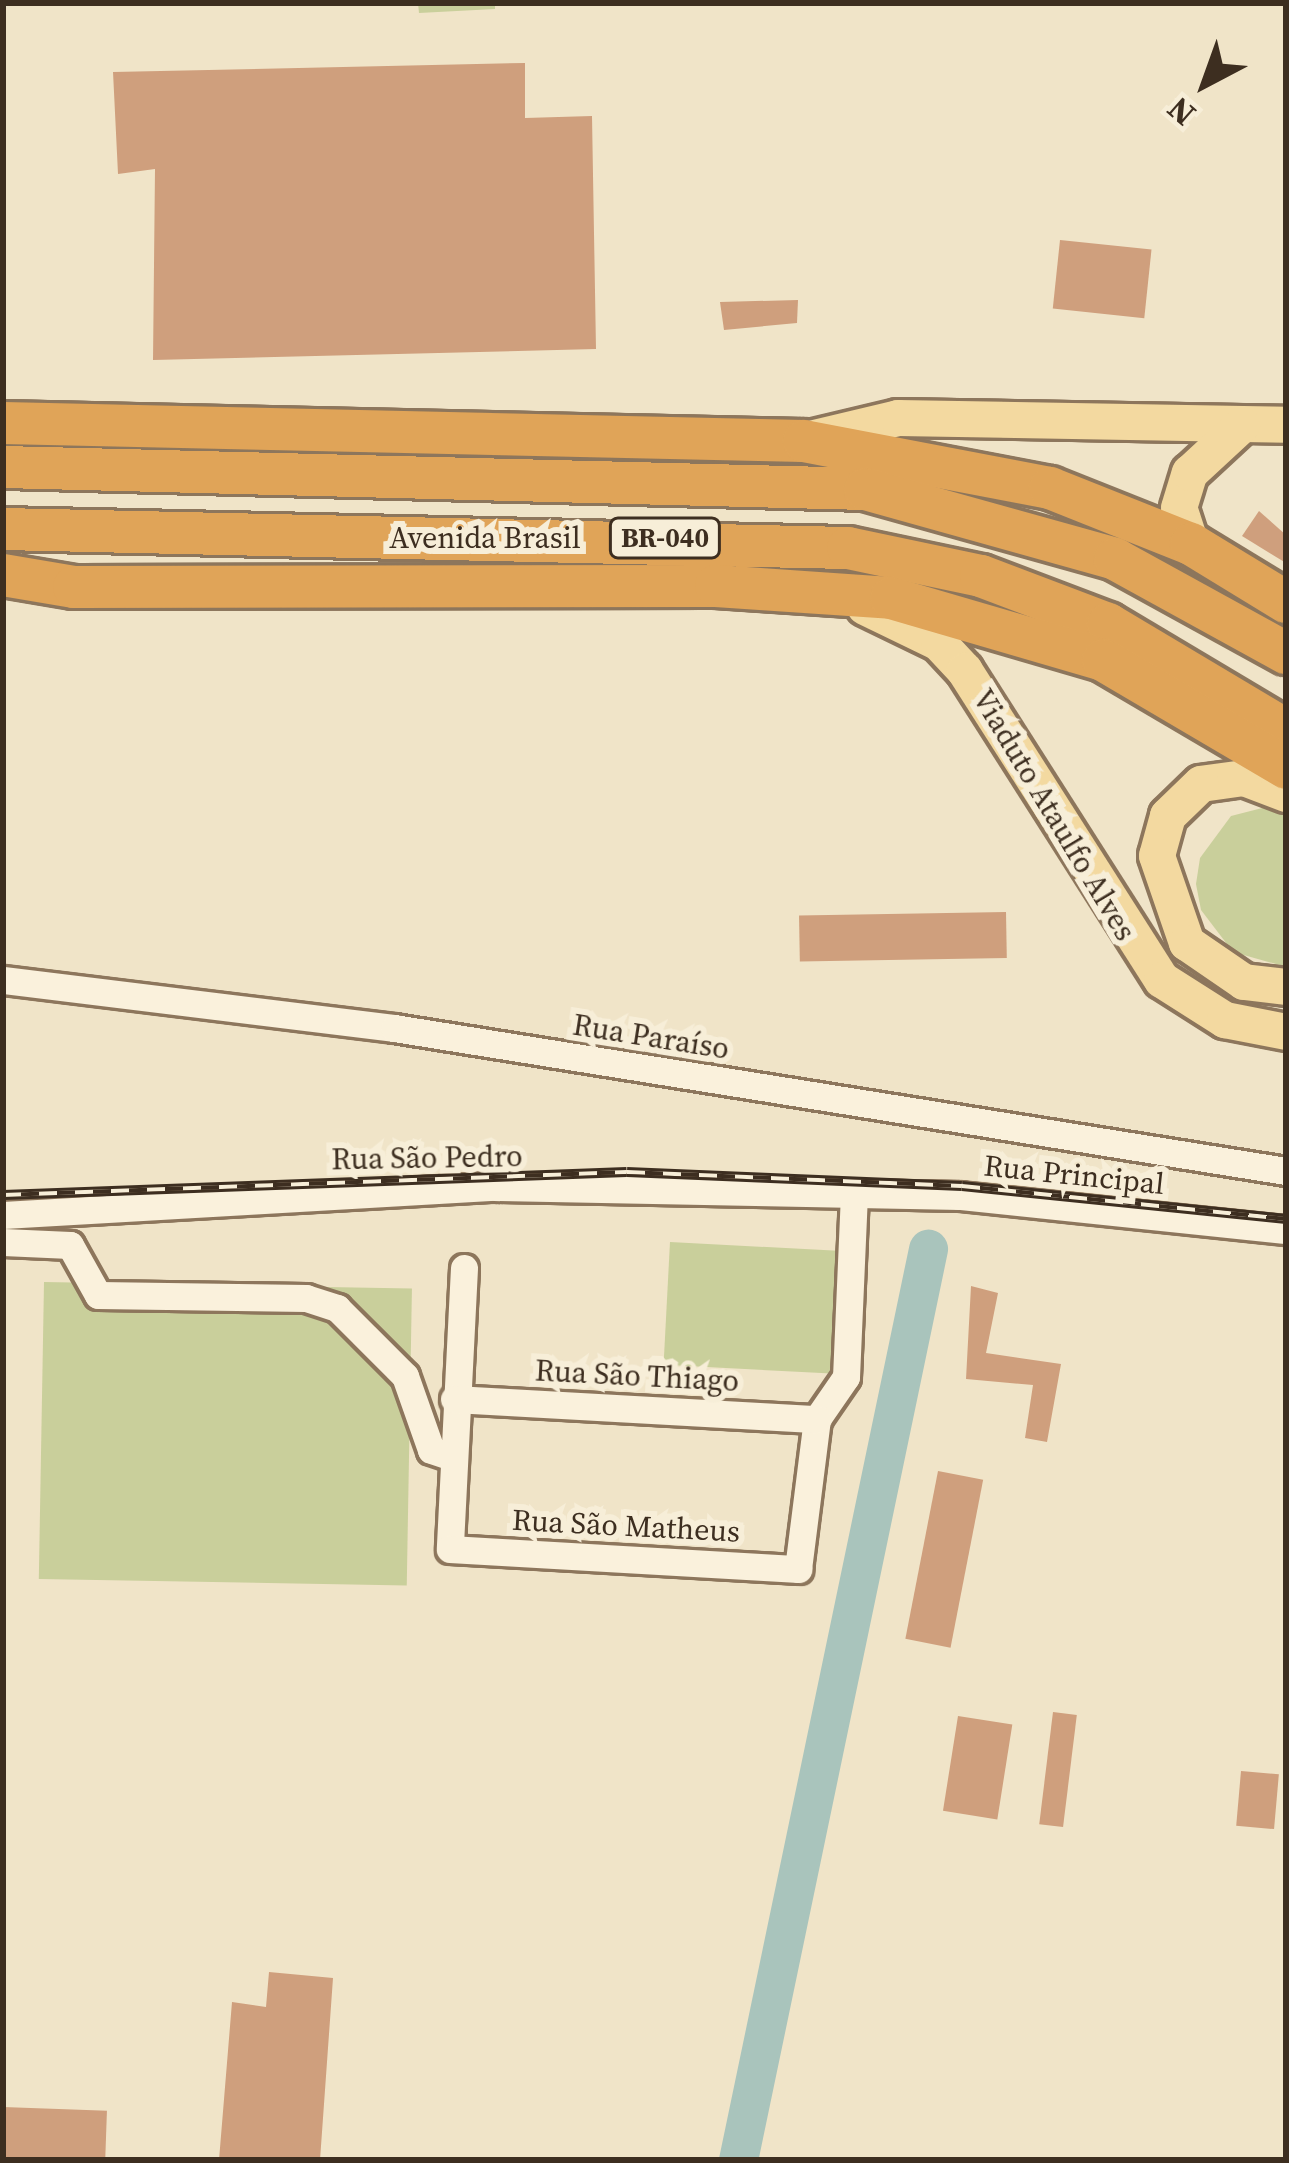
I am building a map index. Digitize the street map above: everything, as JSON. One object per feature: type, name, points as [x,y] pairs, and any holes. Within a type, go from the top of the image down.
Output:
[{"type":"highway","points":[[3,423],[820,443],[1050,488],[1191,544],[1286,602]]},
{"type":"highway","points":[[820,443],[1139,542],[1286,632]]},
{"type":"highway","name":"Avenida Brasil","points":[[3,467],[865,489],[1115,560],[1286,653]]},
{"type":"highway","points":[[3,532],[77,558],[326,567],[346,582]]},
{"type":"highway","name":"Avenida Brasil","points":[[3,532],[848,548],[981,576],[1092,617],[1286,730]]},
{"type":"highway","name":"Avenida Brasil","points":[[3,575],[74,587],[346,582],[823,591],[1046,636],[1170,695],[1286,768]]},
{"type":"main road","points":[[820,443],[898,418],[1286,425]]},
{"type":"main road","points":[[1191,544],[1179,508],[1190,473],[1242,425]]},
{"type":"main road","name":"Viaduto Ataulfo Alves","points":[[823,591],[910,625],[952,657],[1162,980],[1226,1020],[1286,1032]]},
{"type":"main road","name":"Viaduto Ataulfo Alves","points":[[1286,794],[1244,778],[1191,790],[1160,834],[1160,885],[1186,943],[1212,967],[1286,987]]},
{"type":"main road","points":[[1107,891],[1160,885]]},
{"type":"street","name":"Rua Paraíso","points":[[3,980],[394,1028],[1286,1171]]},
{"type":"street","name":"Rua São Pedro","points":[[3,1215],[494,1187],[854,1195]]},
{"type":"street","name":"Rua Principal","points":[[854,1195],[1286,1230]]},
{"type":"street","points":[[817,1419],[846,1376],[854,1195]]},
{"type":"street","points":[[3,1242],[70,1245],[98,1295],[337,1308],[404,1376],[431,1450],[452,1456],[464,1268]]},
{"type":"street","name":"Rua São Thiago","points":[[454,1399],[817,1419]]},
{"type":"street","name":"Rua São Matheus","points":[[452,1456],[450,1549],[798,1569],[817,1419]]},
{"type":"green space","points":[[418,3],[495,3],[495,9],[419,13]]},
{"type":"green space","points":[[1286,802],[1283,966],[1233,952],[1201,910],[1196,884],[1200,858],[1231,816]]},
{"type":"green space","points":[[670,1242],[838,1251],[831,1374],[664,1365]]},
{"type":"green space","points":[[44,1282],[412,1288],[407,1585],[39,1579]]},
{"type":"building","points":[[525,63],[525,118],[592,116],[596,349],[153,360],[155,169],[118,174],[113,72]]},
{"type":"building","points":[[1060,240],[1151,250],[1144,318],[1053,309]]},
{"type":"building","points":[[798,300],[797,323],[724,330],[720,302]]},
{"type":"building","points":[[1259,511],[1286,535],[1286,563],[1242,536]]},
{"type":"building","points":[[1006,912],[1007,958],[800,962],[799,916]]},
{"type":"building","points":[[971,1286],[998,1293],[986,1353],[1061,1364],[1047,1442],[1025,1438],[1033,1385],[966,1379]]},
{"type":"building","points":[[938,1471],[983,1480],[951,1648],[905,1639]]},
{"type":"building","points":[[1053,1712],[1077,1715],[1063,1827],[1039,1824]]},
{"type":"building","points":[[958,1716],[1012,1725],[997,1819],[943,1811]]},
{"type":"building","points":[[1241,1771],[1279,1774],[1274,1829],[1236,1826]]},
{"type":"building","points":[[269,1972],[333,1978],[320,2160],[219,2160],[232,2002],[266,2007]]},
{"type":"building","points":[[3,2107],[107,2111],[105,2160],[3,2160]]},
{"type":"waterway","points":[[738,2160],[928,1249]]},
{"type":"railway","points":[[3,1195],[627,1172],[962,1186],[1286,1219]]}]
